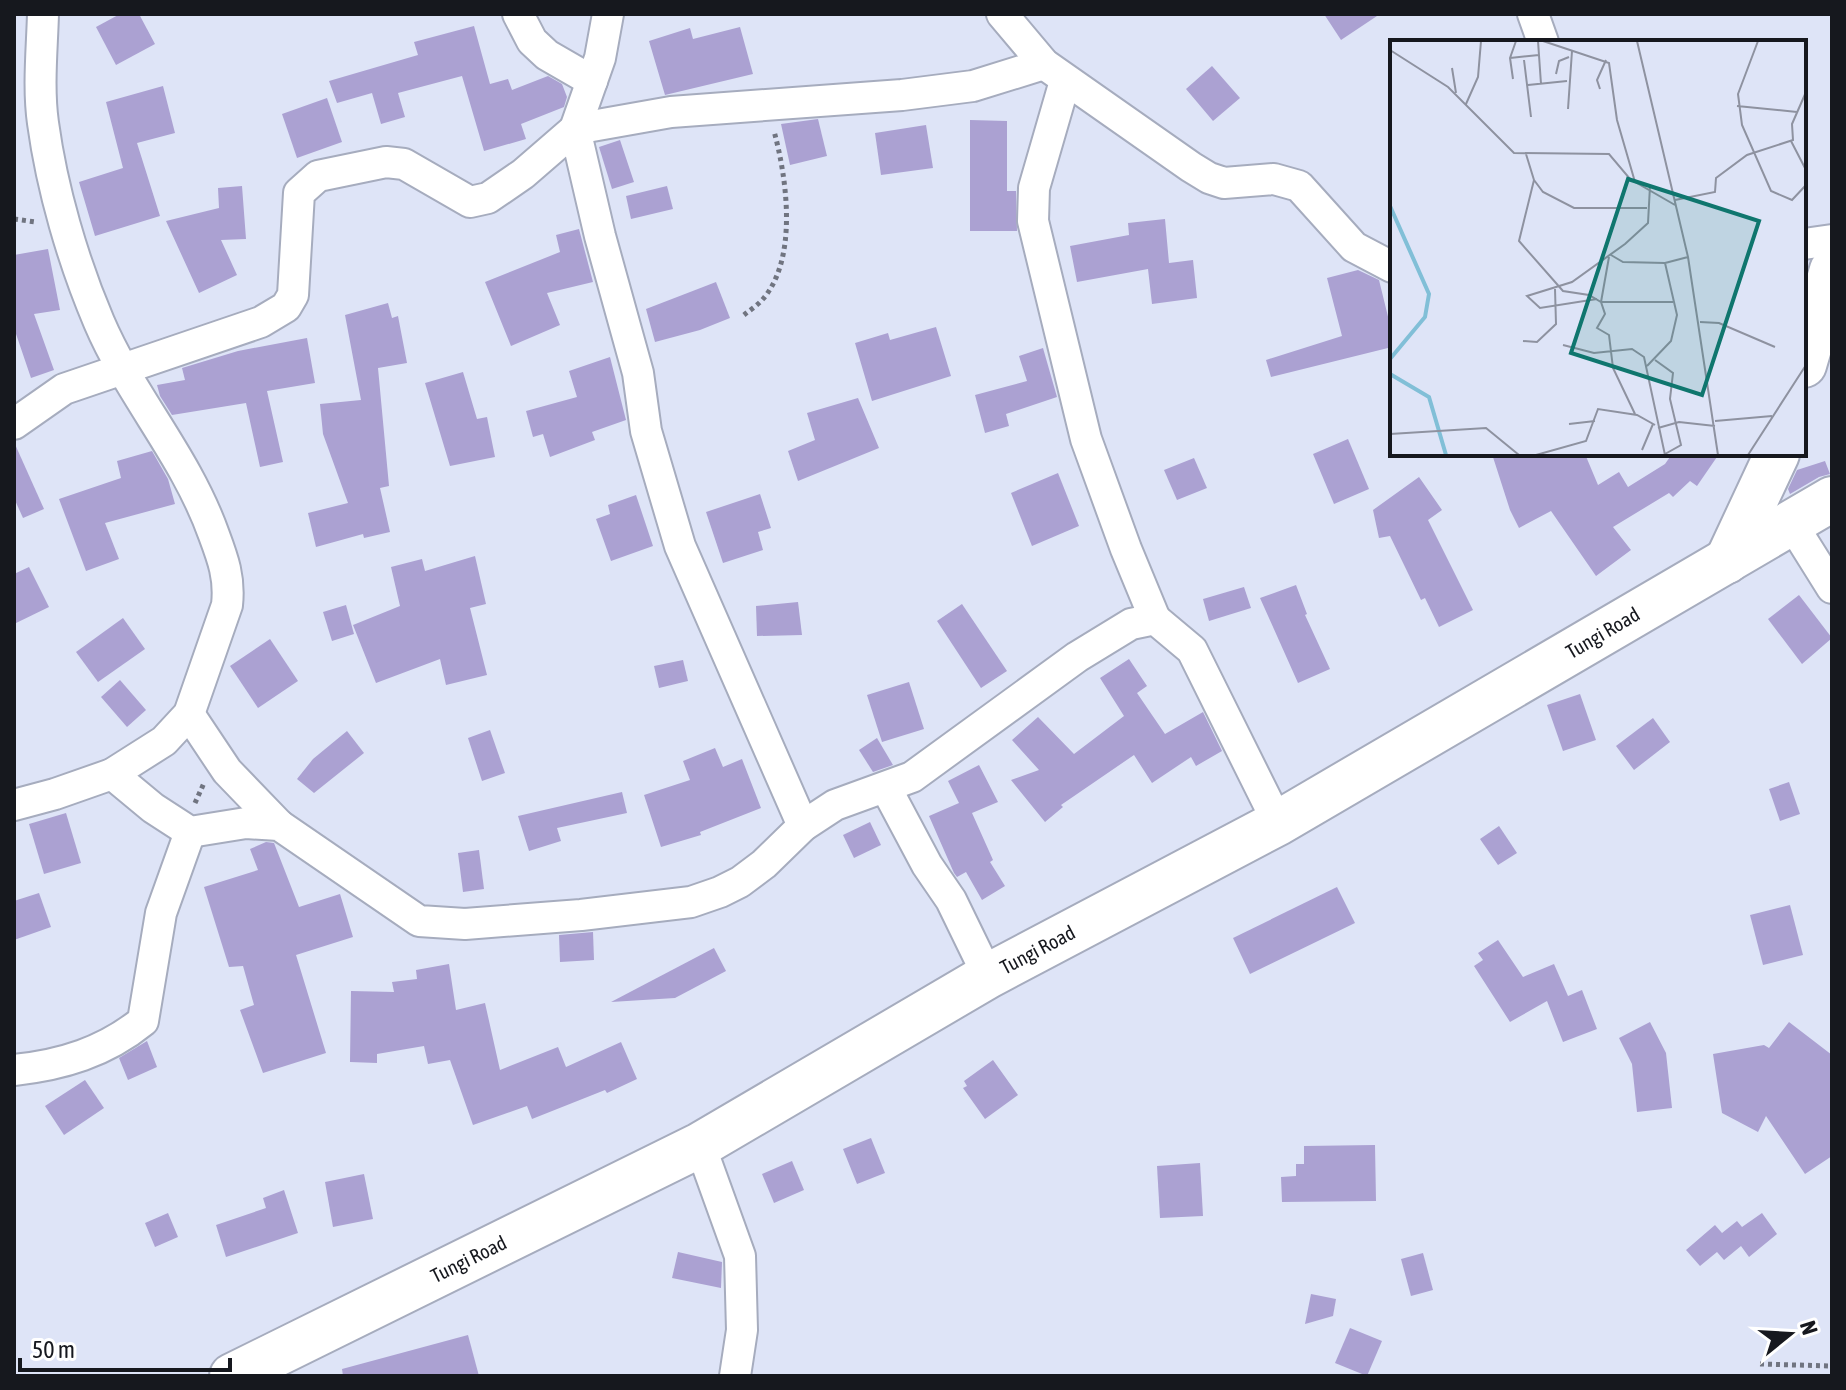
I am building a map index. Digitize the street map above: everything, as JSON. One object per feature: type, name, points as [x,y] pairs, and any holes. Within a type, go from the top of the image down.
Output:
[{"type":"main road","points":[[1806,358],[1832,270]]},
{"type":"main road","points":[[1727,561],[1776,456]]},
{"type":"main road","name":"Tungi Road","points":[[232,1376],[700,1145],[988,976],[1278,823],[1832,499]]},
{"type":"street","points":[[14,805],[112,774],[164,741],[189,714],[227,605],[227,571],[205,510],[185,467],[123,371],[99,321],[65,225],[42,122],[43,14]]},
{"type":"street","points":[[518,14],[532,41],[547,55],[592,81]]},
{"type":"street","points":[[14,424],[64,389],[261,322],[286,307],[293,295],[299,193],[318,176],[376,163],[404,164],[470,202],[479,202],[523,174],[575,129],[600,58],[608,14]]},
{"type":"street","points":[[1002,14],[1054,73],[1209,178],[1224,183],[1274,179],[1299,186],[1354,247],[1390,266]]},
{"type":"street","points":[[1533,14],[1542,40]]},
{"type":"street","points":[[575,129],[671,112],[902,95],[1054,73]]},
{"type":"street","points":[[1054,73],[1034,188],[1033,221],[1086,439],[1155,619],[1192,650],[1278,823]]},
{"type":"street","points":[[575,129],[600,236],[638,373],[646,431],[680,546],[803,826]]},
{"type":"street","points":[[1806,244],[1832,240]]},
{"type":"street","points":[[1790,521],[1832,588]]},
{"type":"street","points":[[189,714],[217,757],[248,795],[279,825],[419,921],[465,924],[581,915],[691,902],[740,882],[764,864],[803,826],[835,805],[912,777],[1077,657],[1131,624],[1155,619]]},
{"type":"street","points":[[112,774],[153,808],[190,832],[246,823],[279,825]]},
{"type":"street","points":[[886,788],[927,865],[951,900],[988,976]]},
{"type":"street","points":[[14,1070],[70,1061],[120,1040],[143,1021],[161,913],[190,832]]},
{"type":"street","points":[[700,1145],[740,1256],[742,1330],[735,1376]]},
{"type":"path","points":[[744,315],[762,300],[773,284],[782,257],[786,177],[767,103]]},
{"type":"path","points":[[190,832],[192,809],[217,757]]},
{"type":"path","points":[[1760,1364],[1832,1366]]},
{"type":"building","points":[[120,14],[139,14],[155,44],[116,65],[96,27]]},
{"type":"building","points":[[1324,14],[1380,14],[1341,40]]},
{"type":"building","points":[[474,26],[490,84],[508,79],[512,90],[548,76],[562,84],[567,97],[564,107],[521,124],[526,139],[484,151],[462,76],[398,93],[405,117],[381,124],[372,93],[337,103],[329,81],[418,55],[414,42]]},
{"type":"building","points":[[740,27],[753,74],[665,95],[649,41],[690,28],[693,39]]},
{"type":"building","points":[[1212,66],[1240,98],[1213,121],[1186,89]]},
{"type":"building","points":[[163,86],[175,133],[137,143],[160,216],[95,236],[79,182],[123,168],[106,102]]},
{"type":"building","points":[[327,98],[342,142],[297,158],[282,114]]},
{"type":"building","points":[[818,119],[827,156],[790,165],[781,124]]},
{"type":"building","points":[[970,120],[1007,121],[1007,191],[1016,191],[1017,231],[970,231]]},
{"type":"building","points":[[926,125],[933,168],[881,175],[875,133]]},
{"type":"building","points":[[620,140],[634,182],[612,189],[599,147]]},
{"type":"building","points":[[242,186],[246,239],[221,240],[237,275],[199,293],[166,221],[219,208],[218,188]]},
{"type":"building","points":[[667,186],[673,209],[631,219],[626,196]]},
{"type":"building","points":[[1165,219],[1169,263],[1193,260],[1197,298],[1152,304],[1148,269],[1077,282],[1070,246],[1129,235],[1128,223]]},
{"type":"building","points":[[579,229],[593,282],[547,293],[560,325],[511,346],[485,282],[560,252],[556,235]]},
{"type":"building","points":[[48,249],[60,310],[34,314],[54,370],[31,378],[14,328],[14,255]]},
{"type":"building","points":[[1358,270],[1379,280],[1390,325],[1390,347],[1271,377],[1266,360],[1342,336],[1327,278]]},
{"type":"building","points":[[716,282],[730,318],[655,342],[646,309]]},
{"type":"building","points":[[388,303],[392,318],[398,316],[407,363],[378,368],[389,486],[380,488],[390,532],[364,538],[363,534],[316,547],[308,513],[348,503],[323,434],[320,404],[361,400],[345,315]]},
{"type":"building","points":[[936,327],[951,376],[872,401],[855,343],[888,333],[890,340]]},
{"type":"building","points":[[307,338],[315,383],[267,391],[283,462],[260,467],[246,403],[172,415],[160,396],[157,385],[185,380],[182,368],[238,351]]},
{"type":"building","points":[[1043,348],[1057,397],[1006,414],[1009,426],[985,433],[975,395],[1027,381],[1019,356]]},
{"type":"building","points":[[610,357],[626,420],[592,432],[595,440],[550,457],[543,434],[533,437],[526,411],[577,397],[569,371]]},
{"type":"building","points":[[463,372],[477,419],[487,417],[495,457],[450,466],[425,383]]},
{"type":"building","points":[[858,398],[879,448],[798,481],[788,451],[815,440],[807,413]]},
{"type":"building","points":[[1348,439],[1369,489],[1334,504],[1313,454]]},
{"type":"building","points":[[14,442],[44,509],[23,518],[14,498]]},
{"type":"building","points":[[152,451],[168,479],[175,504],[105,523],[119,559],[86,571],[59,499],[121,478],[117,461]]},
{"type":"building","points":[[1493,456],[1586,456],[1598,485],[1619,472],[1628,487],[1665,464],[1671,456],[1718,456],[1697,486],[1690,481],[1673,497],[1669,493],[1613,527],[1631,550],[1596,576],[1551,511],[1519,528]]},
{"type":"building","points":[[1194,458],[1207,488],[1177,500],[1164,470]]},
{"type":"building","points":[[1825,461],[1830,474],[1790,494],[1788,489],[1797,470]]},
{"type":"building","points":[[1058,473],[1079,526],[1032,546],[1011,493]]},
{"type":"building","points":[[1419,477],[1442,510],[1428,520],[1473,610],[1439,627],[1425,598],[1421,600],[1390,536],[1379,538],[1373,510]]},
{"type":"building","points":[[760,494],[771,528],[758,532],[763,550],[723,563],[706,512]]},
{"type":"building","points":[[636,495],[653,546],[611,561],[596,519],[610,514],[608,505]]},
{"type":"building","points":[[475,556],[486,604],[470,608],[487,675],[446,685],[440,659],[376,683],[353,625],[400,606],[391,567],[422,559],[425,571]]},
{"type":"building","points":[[29,567],[49,607],[14,624],[14,574]]},
{"type":"building","points":[[1296,585],[1305,615],[1330,669],[1298,683],[1260,598]]},
{"type":"building","points":[[1244,587],[1251,608],[1209,621],[1203,599]]},
{"type":"building","points":[[1799,595],[1832,638],[1802,664],[1768,619]]},
{"type":"building","points":[[798,602],[802,635],[757,636],[756,606]]},
{"type":"building","points":[[962,604],[1007,671],[981,688],[937,621]]},
{"type":"building","points":[[346,605],[354,634],[332,641],[323,612]]},
{"type":"building","points":[[123,618],[145,649],[98,682],[76,652]]},
{"type":"building","points":[[270,639],[298,681],[258,708],[230,666]]},
{"type":"building","points":[[1129,659],[1147,686],[1137,693],[1165,734],[1203,712],[1222,751],[1196,766],[1191,757],[1152,783],[1134,755],[1061,805],[1063,807],[1045,822],[1011,780],[1039,770],[1012,740],[1038,717],[1074,754],[1124,716],[1100,678]]},
{"type":"building","points":[[683,660],[688,681],[659,688],[654,666]]},
{"type":"building","points":[[120,680],[146,710],[127,727],[101,697]]},
{"type":"building","points":[[909,682],[924,729],[882,742],[867,695]]},
{"type":"building","points":[[1580,694],[1596,740],[1563,751],[1547,705]]},
{"type":"building","points":[[1653,718],[1670,742],[1634,770],[1616,746]]},
{"type":"building","points":[[490,730],[505,773],[482,781],[468,738]]},
{"type":"building","points":[[347,731],[364,753],[314,793],[297,779],[313,759]]},
{"type":"building","points":[[877,738],[893,765],[873,772],[859,750]]},
{"type":"building","points":[[715,748],[723,767],[742,759],[761,808],[700,832],[701,835],[661,847],[644,795],[690,780],[683,761]]},
{"type":"building","points":[[979,765],[998,802],[972,813],[993,860],[990,862],[1005,886],[982,900],[966,872],[957,877],[954,873],[929,816],[959,803],[948,781]]},
{"type":"building","points":[[1789,782],[1800,814],[1780,821],[1769,789]]},
{"type":"building","points":[[622,792],[627,813],[557,828],[561,841],[529,851],[518,816]]},
{"type":"building","points":[[66,813],[81,863],[44,874],[29,824]]},
{"type":"building","points":[[870,822],[881,845],[854,858],[843,835]]},
{"type":"building","points":[[1499,826],[1517,853],[1498,865],[1480,839]]},
{"type":"building","points":[[266,842],[274,843],[299,907],[340,894],[353,937],[296,955],[326,1053],[263,1073],[240,1010],[254,1005],[243,966],[229,967],[204,887],[258,870],[250,849]]},
{"type":"building","points":[[479,850],[484,889],[463,892],[458,853]]},
{"type":"building","points":[[1337,887],[1355,923],[1250,974],[1233,938]]},
{"type":"building","points":[[39,893],[51,927],[14,940],[14,901]]},
{"type":"building","points":[[1790,905],[1803,955],[1763,965],[1750,915]]},
{"type":"building","points":[[593,932],[594,960],[560,962],[559,935]]},
{"type":"building","points":[[1498,940],[1523,977],[1554,964],[1568,996],[1582,990],[1597,1029],[1563,1042],[1547,1001],[1510,1022],[1474,966],[1483,960],[1478,953]]},
{"type":"building","points":[[714,948],[726,971],[675,998],[611,1002]]},
{"type":"building","points":[[449,964],[456,1010],[485,1003],[500,1070],[558,1047],[566,1067],[621,1042],[637,1079],[607,1093],[605,1090],[532,1119],[527,1106],[473,1125],[450,1060],[428,1064],[424,1046],[377,1054],[377,1063],[350,1062],[351,991],[394,992],[392,982],[417,979],[416,970]]},
{"type":"building","points":[[1650,1022],[1666,1053],[1672,1108],[1637,1112],[1632,1064],[1619,1038]]},
{"type":"building","points":[[1789,1022],[1832,1055],[1832,1156],[1805,1174],[1766,1116],[1758,1132],[1722,1113],[1713,1054],[1764,1045],[1769,1048]]},
{"type":"building","points":[[147,1041],[157,1067],[128,1080],[119,1058]]},
{"type":"building","points":[[993,1060],[1018,1095],[985,1119],[963,1088],[967,1086],[964,1081]]},
{"type":"building","points":[[85,1080],[104,1108],[64,1135],[45,1106]]},
{"type":"building","points":[[871,1138],[885,1173],[857,1184],[843,1149]]},
{"type":"building","points":[[1375,1145],[1376,1201],[1282,1202],[1281,1177],[1296,1176],[1296,1164],[1304,1164],[1304,1146]]},
{"type":"building","points":[[792,1161],[804,1190],[774,1203],[762,1174]]},
{"type":"building","points":[[1200,1163],[1203,1216],[1160,1218],[1157,1166]]},
{"type":"building","points":[[364,1174],[373,1219],[333,1227],[325,1182]]},
{"type":"building","points":[[284,1190],[298,1233],[226,1257],[216,1225],[266,1208],[263,1198]]},
{"type":"building","points":[[168,1213],[178,1237],[155,1247],[145,1223]]},
{"type":"building","points":[[1762,1213],[1777,1234],[1749,1257],[1741,1246],[1724,1260],[1717,1252],[1700,1266],[1686,1250],[1715,1225],[1722,1233],[1737,1221],[1742,1227]]},
{"type":"building","points":[[678,1252],[722,1262],[721,1288],[672,1278]]},
{"type":"building","points":[[1423,1253],[1433,1290],[1411,1296],[1401,1259]]},
{"type":"building","points":[[1311,1294],[1336,1299],[1333,1316],[1305,1324]]},
{"type":"building","points":[[1350,1328],[1382,1341],[1367,1376],[1335,1363]]},
{"type":"building","points":[[468,1335],[479,1376],[343,1376],[342,1369]]}]
